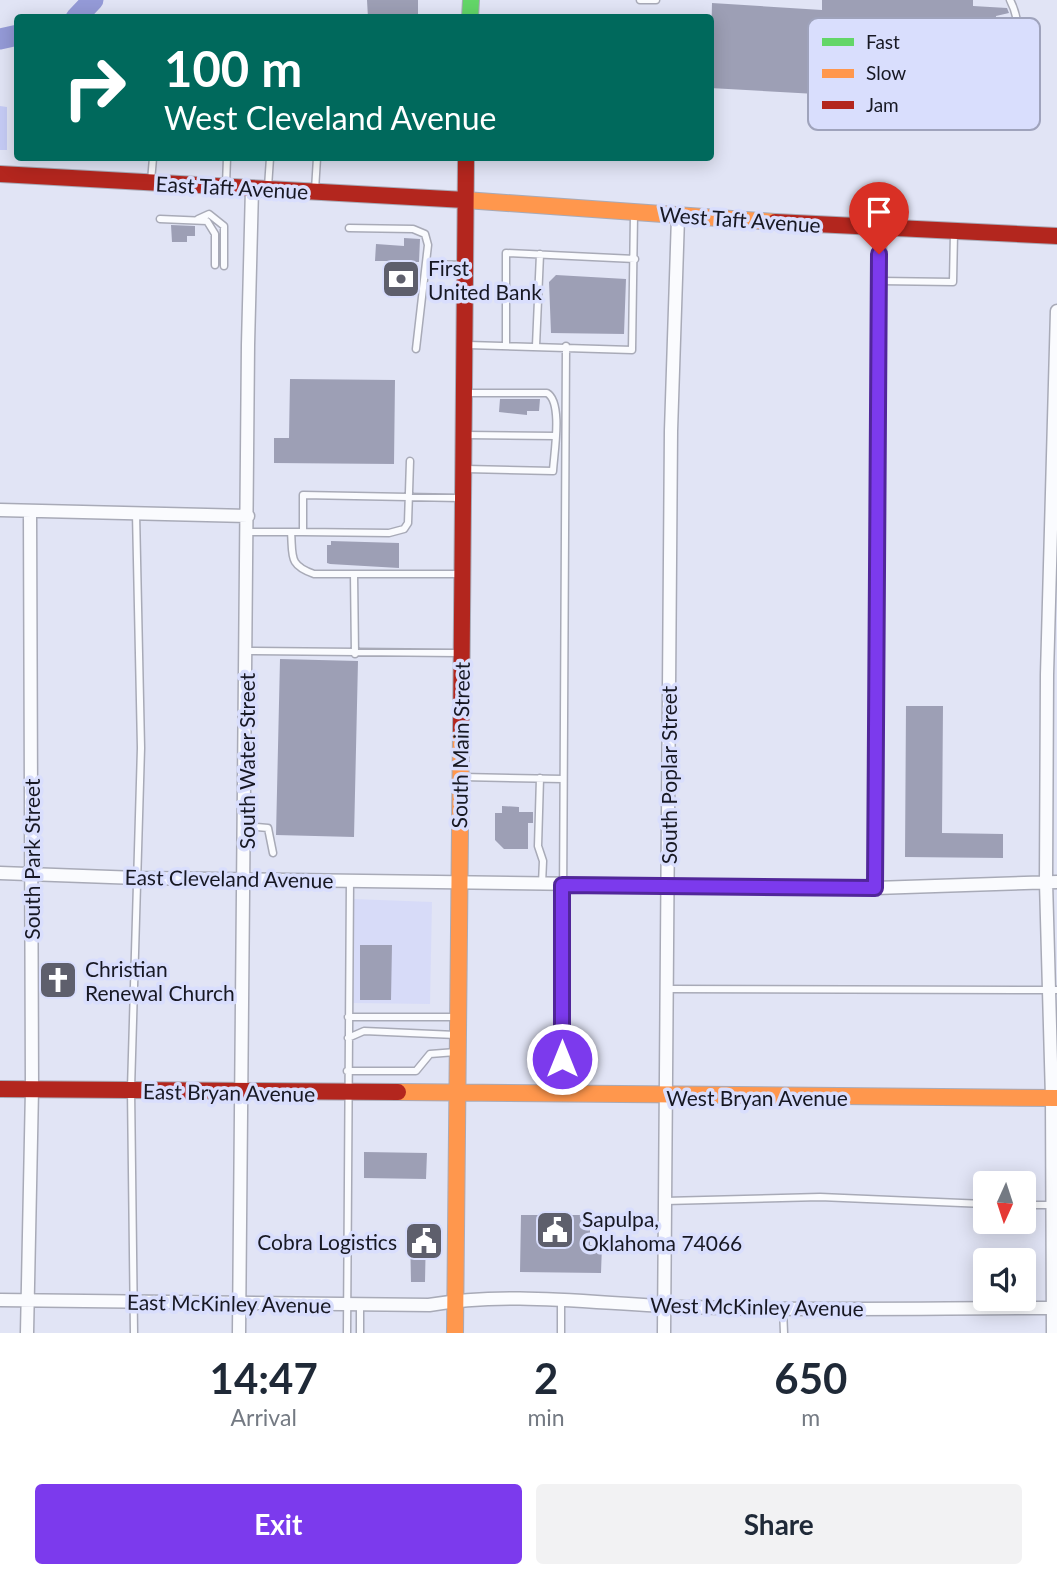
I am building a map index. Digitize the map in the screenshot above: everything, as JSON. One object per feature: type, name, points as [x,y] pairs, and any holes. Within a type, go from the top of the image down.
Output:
[{"type":"main road","name":"South Main Street","points":[[456,1333],[466,161]]},
{"type":"main road","name":"East Taft Avenue","points":[[0,174],[465,200]]},
{"type":"main road","name":"West Taft Avenue","points":[[465,200],[678,217],[1057,236]]},
{"type":"main road","name":"East Bryan Avenue","points":[[0,1089],[457,1095]]},
{"type":"main road","name":"West Bryan Avenue","points":[[457,1095],[1054,1098]]},
{"type":"street","name":"South Water Street","points":[[239,1333],[248,345],[260,189]]},
{"type":"street","name":"South Poplar Street","points":[[664,1333],[671,431],[678,217]]},
{"type":"street","points":[[875,888],[880,228]]},
{"type":"street","points":[[1053,1333],[1055,1205],[1047,676],[1057,311]]},
{"type":"street","points":[[0,510],[248,516]]},
{"type":"street","name":"South Park Street","points":[[27,1333],[32,1089],[30,511]]},
{"type":"street","name":"East Cleveland Avenue","points":[[0,873],[138,878],[875,888],[1051,882]]},
{"type":"street","name":"East McKinley Avenue","points":[[0,1300],[240,1305],[429,1305],[457,1300]]},
{"type":"street","name":"West McKinley Avenue","points":[[457,1300],[665,1304],[686,1307],[1055,1308]]},
{"type":"lane","points":[[640,0],[656,0]]},
{"type":"lane","points":[[1010,0],[1019,18]]},
{"type":"lane","points":[[151,183],[153,161]]},
{"type":"lane","points":[[225,187],[227,161]]},
{"type":"lane","points":[[260,189],[269,161]]},
{"type":"lane","points":[[315,192],[317,161]]},
{"type":"lane","points":[[463,345],[632,350],[638,213]]},
{"type":"lane","points":[[195,221],[209,214],[224,226],[224,265]]},
{"type":"lane","points":[[160,219],[207,221],[215,234],[215,265]]},
{"type":"lane","points":[[349,228],[413,229],[425,234],[428,245],[416,349]]},
{"type":"lane","points":[[879,281],[953,282],[954,231]]},
{"type":"lane","points":[[506,346],[506,253],[635,260]]},
{"type":"lane","points":[[536,346],[540,254]]},
{"type":"lane","points":[[426,264],[464,265]]},
{"type":"lane","points":[[562,1096],[566,346]]},
{"type":"lane","points":[[462,469],[551,471],[556,411],[551,395],[514,391],[463,393]]},
{"type":"lane","points":[[463,435],[555,436]]},
{"type":"lane","points":[[248,532],[399,532],[408,523],[410,461]]},
{"type":"lane","points":[[303,532],[303,495],[462,498]]},
{"type":"lane","points":[[134,1333],[131,1089],[134,914],[138,878],[141,748],[136,512]]},
{"type":"lane","points":[[291,532],[294,563],[299,569],[314,574],[461,574]]},
{"type":"lane","points":[[354,574],[355,654]]},
{"type":"lane","points":[[247,652],[461,653]]},
{"type":"lane","points":[[460,777],[563,779]]},
{"type":"lane","points":[[540,778],[538,846],[543,861],[542,884]]},
{"type":"lane","points":[[245,826],[268,828],[273,853]]},
{"type":"lane","points":[[350,880],[347,1094],[351,1133],[353,1305],[360,1333]]},
{"type":"lane","points":[[668,989],[1052,990]]},
{"type":"lane","points":[[348,1017],[458,1017]]},
{"type":"lane","points":[[348,1038],[365,1031],[458,1035]]},
{"type":"lane","points":[[347,1072],[405,1072],[421,1069],[434,1052],[458,1052]]},
{"type":"lane","points":[[377,1072],[377,1094]]},
{"type":"lane","points":[[405,1072],[405,1094]]},
{"type":"lane","points":[[665,1201],[820,1197],[973,1203]]},
{"type":"lane","points":[[1036,1205],[1055,1205]]},
{"type":"lane","points":[[561,1301],[561,1333]]},
{"type":"lane","points":[[346,1333],[353,1305]]},
{"type":"lane","points":[[783,1307],[784,1333]]},
{"type":"shaded area","points":[[0,106],[7,107],[7,150],[0,150]]},
{"type":"shaded area","points":[[353,899],[432,902],[430,1004],[353,1003]]},
{"type":"building","points":[[367,0],[418,0],[418,14],[368,14]]},
{"type":"building","points":[[822,0],[973,0],[973,6],[1007,8],[1009,13],[996,18],[808,18],[808,94],[714,88],[712,3],[822,10]]},
{"type":"building","points":[[171,225],[195,226],[195,236],[187,236],[187,242],[172,242]]},
{"type":"building","name":"First United Bank","points":[[404,238],[420,239],[419,262],[410,262],[409,296],[393,295],[394,261],[375,261],[376,244],[404,246]]},
{"type":"building","points":[[556,275],[626,279],[624,334],[551,333],[549,282]]},
{"type":"building","points":[[290,379],[395,380],[394,464],[274,463],[274,438],[289,438]]},
{"type":"building","points":[[500,399],[540,399],[539,411],[527,411],[527,415],[499,412]]},
{"type":"building","points":[[331,541],[399,543],[399,568],[327,563],[327,545],[331,545]]},
{"type":"building","points":[[280,659],[358,661],[354,837],[276,835]]},
{"type":"building","points":[[906,706],[943,706],[942,833],[1003,834],[1003,858],[905,857]]},
{"type":"building","points":[[502,806],[519,807],[519,812],[533,812],[533,823],[528,823],[528,849],[504,849],[495,840],[495,813],[502,813]]},
{"type":"building","points":[[360,945],[392,945],[391,1000],[360,1000]]},
{"type":"building","points":[[364,1152],[427,1153],[426,1179],[364,1178]]},
{"type":"building","name":"Sapulpa, Oklahoma 74066","points":[[521,1215],[590,1215],[590,1245],[602,1245],[601,1273],[520,1272]]},
{"type":"building","points":[[410,1232],[426,1232],[425,1282],[411,1282]]},
{"type":"waterway","points":[[80,14],[93,0]]},
{"type":"waterway","points":[[0,39],[14,36]]},
{"type":"traffic: fast","points":[[470,14],[471,0]]},
{"type":"traffic: slow","points":[[465,200],[775,222]]},
{"type":"traffic: slow","points":[[455,1333],[461,730]]},
{"type":"traffic: slow","points":[[398,1092],[1057,1098]]},
{"type":"traffic: jam","points":[[461,730],[466,161]]},
{"type":"traffic: jam","points":[[0,174],[465,200]]},
{"type":"traffic: jam","points":[[775,222],[1057,236]]},
{"type":"traffic: jam","points":[[0,1089],[398,1092]]},
{"type":"place","name":"First United Bank","points":[[401,279]]},
{"type":"place","name":"Christian Renewal Church","points":[[58,980]]},
{"type":"place","name":"Sapulpa, Oklahoma 74066","points":[[555,1230]]},
{"type":"place","name":"Cobra Logistics","points":[[424,1241]]},
{"type":"route","points":[[562,1059],[562,885],[875,888],[879,254]]}]
